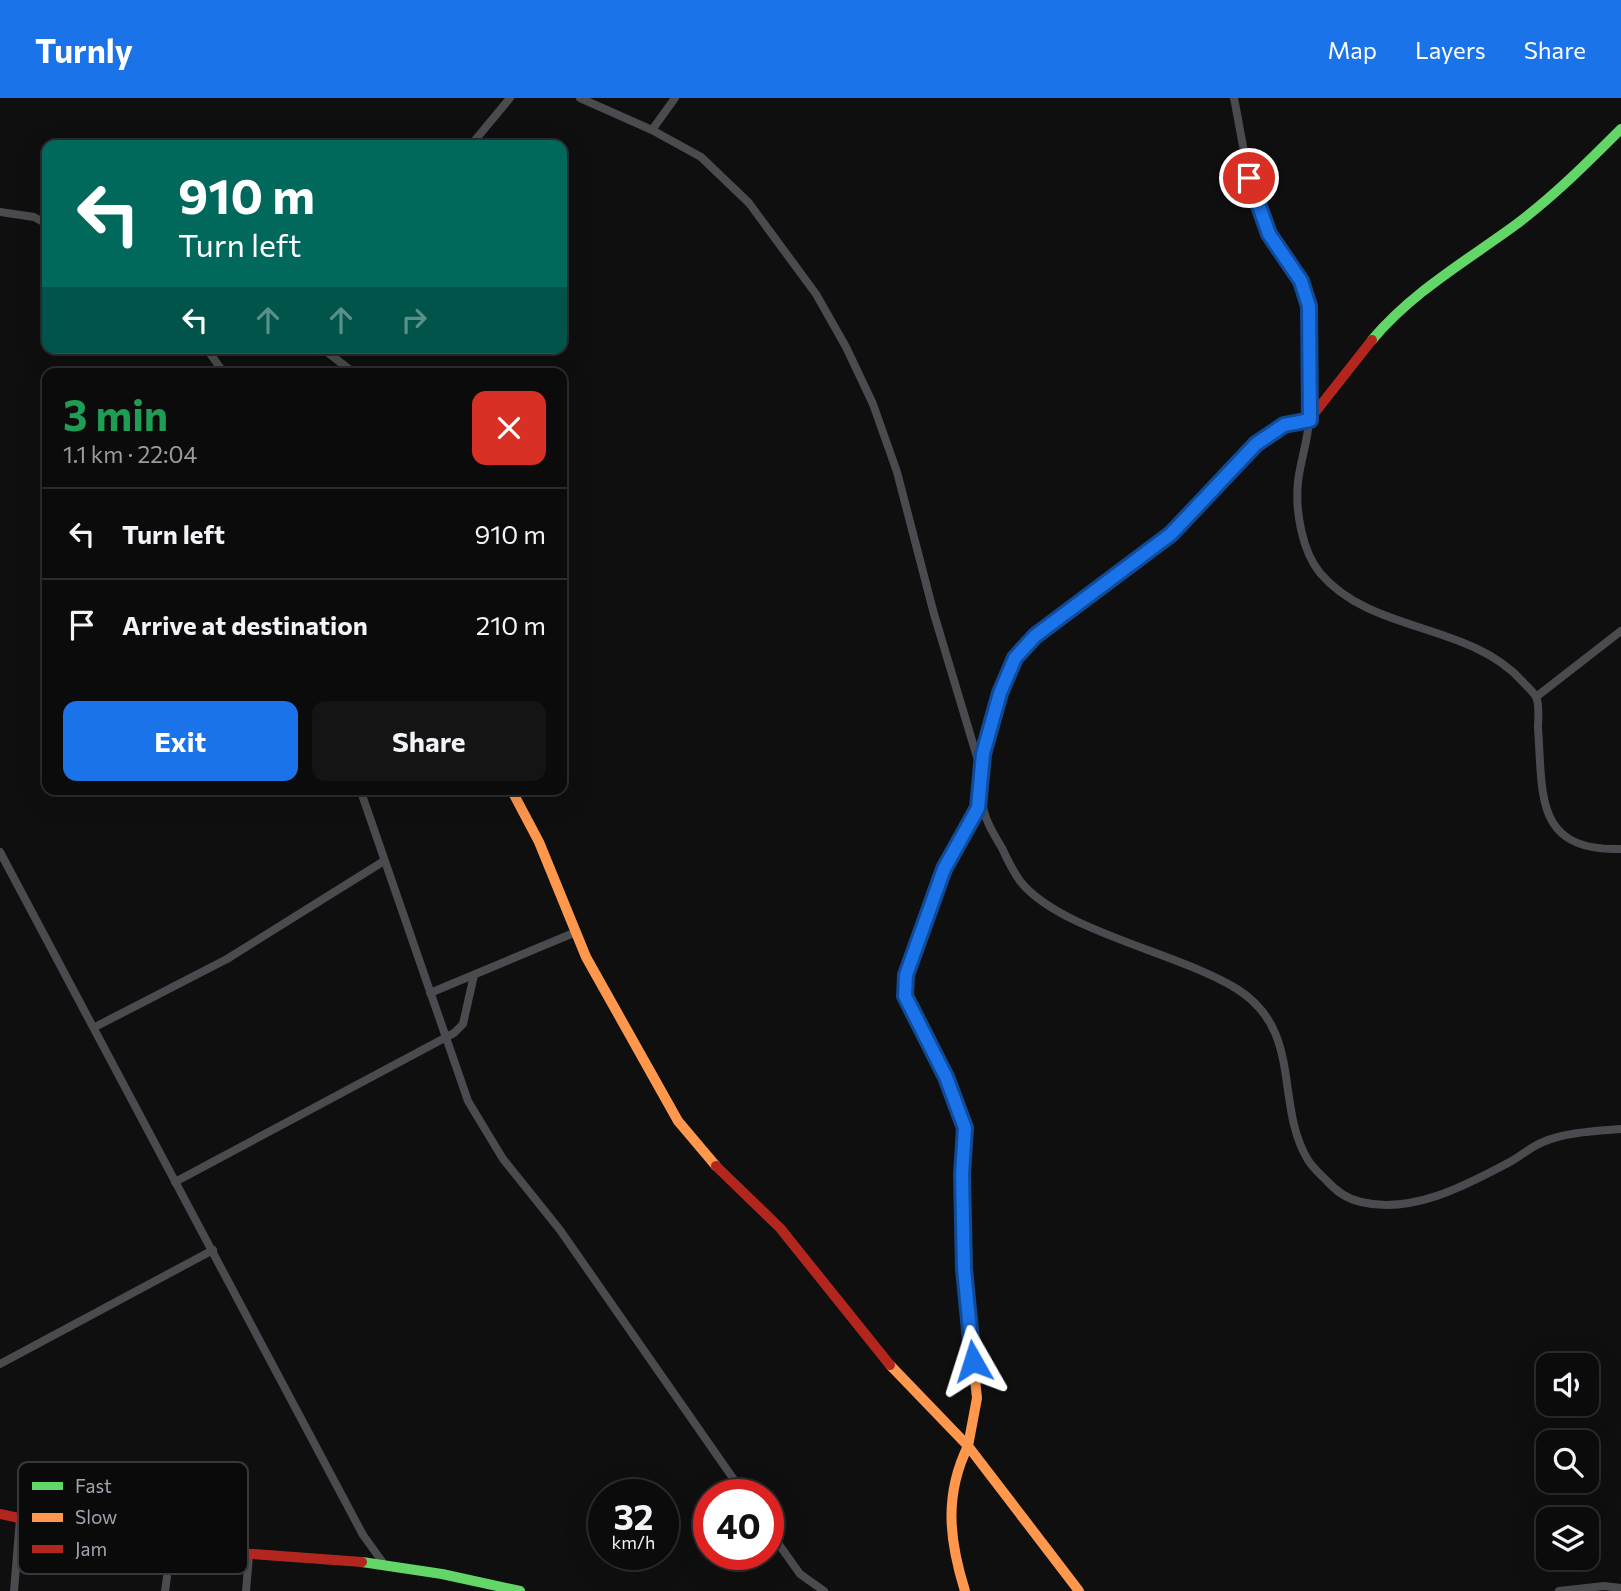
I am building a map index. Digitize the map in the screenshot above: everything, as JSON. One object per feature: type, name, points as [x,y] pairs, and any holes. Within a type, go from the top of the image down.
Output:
[{"type":"street","points":[[475,140],[510,98]]},
{"type":"street","points":[[580,98],[652,130],[701,157],[748,203],[816,294],[846,347],[873,404],[897,472],[933,614],[982,773]]},
{"type":"street","points":[[652,130],[675,98]]},
{"type":"street","points":[[1234,98],[1253,193],[1269,234],[1301,281],[1309,306],[1310,420],[1297,485],[1303,536],[1310,560],[1339,593],[1362,605],[1482,649],[1515,673],[1536,697],[1539,770],[1544,800],[1561,835],[1578,846],[1621,849]]},
{"type":"street","points":[[965,1591],[953,1557],[948,1528],[950,1499],[959,1461],[968,1446],[977,1398],[964,1269],[962,1174],[965,1128],[946,1077],[905,996],[906,975],[944,869],[975,815],[981,786],[983,754],[1000,693],[1015,658],[1035,636],[1171,534],[1256,444],[1284,425],[1310,420],[1375,336],[1455,265],[1513,226],[1566,184],[1621,129]]},
{"type":"street","points":[[0,212],[34,217],[42,221]]},
{"type":"street","points":[[330,354],[348,368]]},
{"type":"street","points":[[1536,697],[1621,631]]},
{"type":"street","points":[[981,786],[982,805],[990,828],[1020,881],[1036,896],[1062,913],[1175,959],[1237,989],[1259,1007],[1275,1031],[1285,1060],[1294,1123],[1308,1160],[1337,1193],[1357,1202],[1383,1206],[1418,1202],[1465,1184],[1543,1142],[1593,1131],[1621,1129]]},
{"type":"street","points":[[362,795],[468,1101],[503,1159],[560,1230],[734,1479]]},
{"type":"street","points":[[514,795],[539,842],[586,957],[678,1121],[711,1161],[780,1228],[872,1346],[968,1446],[1079,1591]]},
{"type":"street","points":[[0,852],[363,1535],[384,1564]]},
{"type":"street","points":[[95,1027],[227,960],[384,861]]},
{"type":"street","points":[[430,993],[576,932]]},
{"type":"street","points":[[174,1182],[444,1038],[463,1024],[474,975]]},
{"type":"street","points":[[0,1364],[213,1251]]},
{"type":"street","points":[[0,1514],[18,1518]]},
{"type":"street","points":[[14,1591],[18,1543]]},
{"type":"street","points":[[784,1552],[800,1574],[824,1591]]},
{"type":"street","points":[[248,1568],[249,1556],[384,1564],[454,1575],[520,1591]]},
{"type":"street","points":[[165,1591],[167,1577]]},
{"type":"street","points":[[1559,1591],[1604,1586],[1621,1588]]},
{"type":"traffic: fast","points":[[1372,340],[1421,293],[1542,203],[1621,129]]},
{"type":"traffic: fast","points":[[942,874],[978,808],[983,754],[1000,693],[1015,658],[1035,636],[1098,589]]},
{"type":"traffic: fast","points":[[362,1562],[442,1574],[520,1591]]},
{"type":"traffic: slow","points":[[514,795],[539,842],[586,957],[678,1121],[716,1166]]},
{"type":"traffic: slow","points":[[968,1314],[977,1398],[968,1446],[1079,1591]]},
{"type":"traffic: slow","points":[[890,1365],[968,1446],[960,1464],[952,1500],[955,1554],[965,1591]]},
{"type":"traffic: jam","points":[[1098,589],[1171,534],[1256,445],[1284,425],[1309,420],[1372,340]]},
{"type":"traffic: jam","points":[[942,874],[907,975],[905,996],[946,1077],[965,1128],[962,1174],[968,1314]]},
{"type":"traffic: jam","points":[[716,1166],[780,1228],[890,1365]]},
{"type":"traffic: jam","points":[[0,1514],[18,1518]]},
{"type":"traffic: jam","points":[[248,1554],[362,1562]]},
{"type":"route","points":[[973,1361],[964,1269],[962,1174],[965,1128],[958,1102],[911,1012],[905,996],[906,975],[944,869],[978,808],[983,754],[1000,693],[1015,658],[1035,636],[1130,562],[1171,534],[1256,444],[1284,425],[1310,420],[1309,306],[1301,281],[1269,234],[1249,178]]}]
